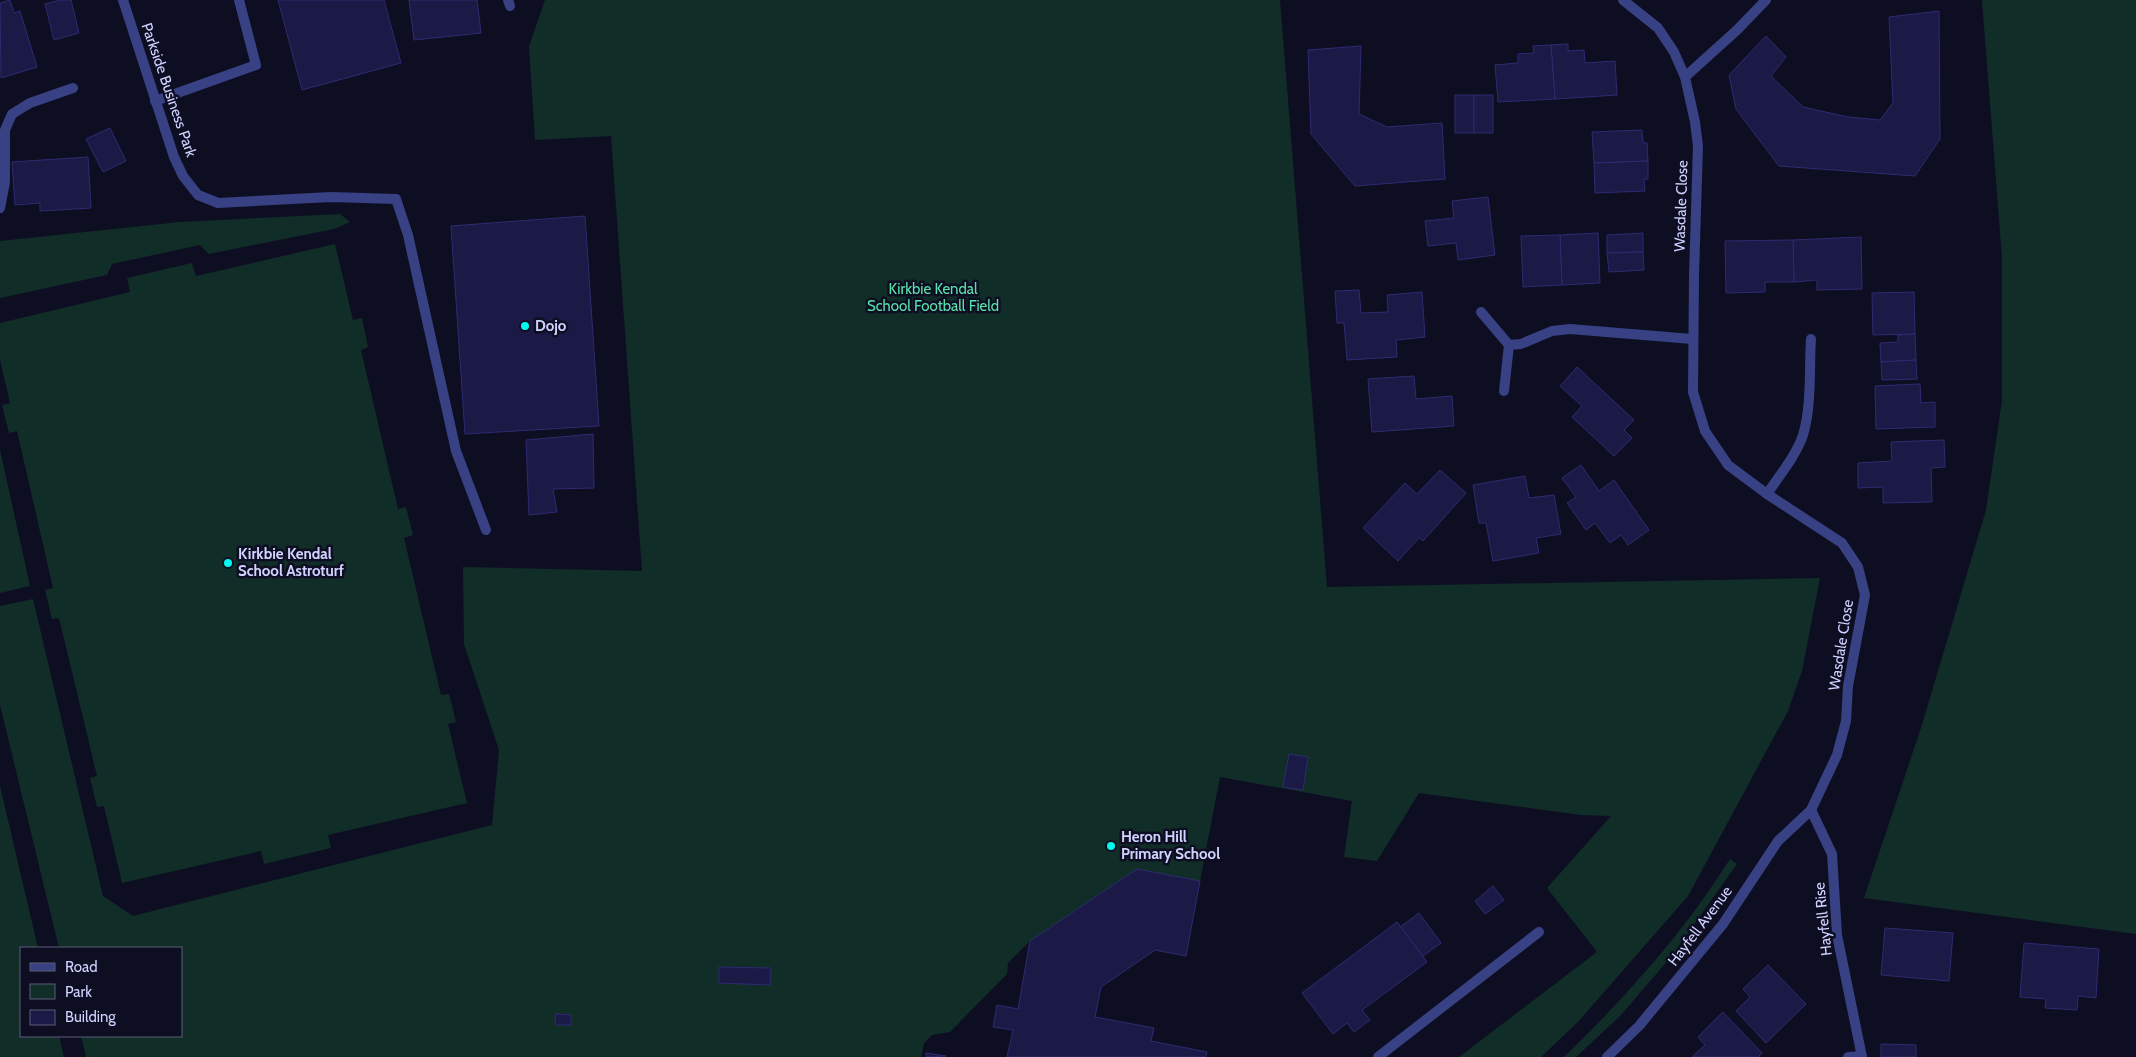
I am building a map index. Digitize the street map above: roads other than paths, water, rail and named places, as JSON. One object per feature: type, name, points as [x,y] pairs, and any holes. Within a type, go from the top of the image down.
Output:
[{"type":"street","name":"Parkside Business Park","points":[[122,0],[174,157],[183,176],[198,195],[218,202],[330,197],[396,199],[408,234],[456,451],[486,530]]},
{"type":"street","points":[[155,101],[256,65],[239,0]]},
{"type":"street","name":"Wasdale Close","points":[[1622,0],[1658,28],[1674,52],[1685,77],[1695,122],[1698,146],[1692,338],[1693,392],[1704,431],[1728,464],[1767,494],[1842,544],[1858,567],[1865,596],[1848,686],[1846,721],[1837,755],[1812,810]]},
{"type":"street","points":[[1685,77],[1737,30],[1766,0]]},
{"type":"street","points":[[0,208],[5,182],[5,130],[12,114],[30,103],[73,88]]},
{"type":"street","points":[[1481,312],[1509,345],[1504,390]]},
{"type":"street","points":[[1509,345],[1521,344],[1552,331],[1570,328],[1692,338]]},
{"type":"street","points":[[1767,494],[1803,436],[1808,412],[1811,338]]},
{"type":"street","name":"Hayfell Rise","points":[[1812,810],[1832,854],[1837,935],[1862,1056]]},
{"type":"street","name":"Hayfell Avenue","points":[[1608,1057],[1639,1026],[1723,924],[1778,841],[1812,810]]},
{"type":"street","points":[[1378,1057],[1539,932]]},
{"type":"street","points":[[1848,1057],[1862,1056]]},
{"type":"place","name":"Dojo","points":[[525,326]]},
{"type":"place","name":"Kirkbie Kendal School Astroturf","points":[[228,563]]},
{"type":"place","name":"Heron Hill Primary School","points":[[1111,846]]},
{"type":"park label","name":"Kirkbie Kendal School Football Field","points":[[933,298]]}]
